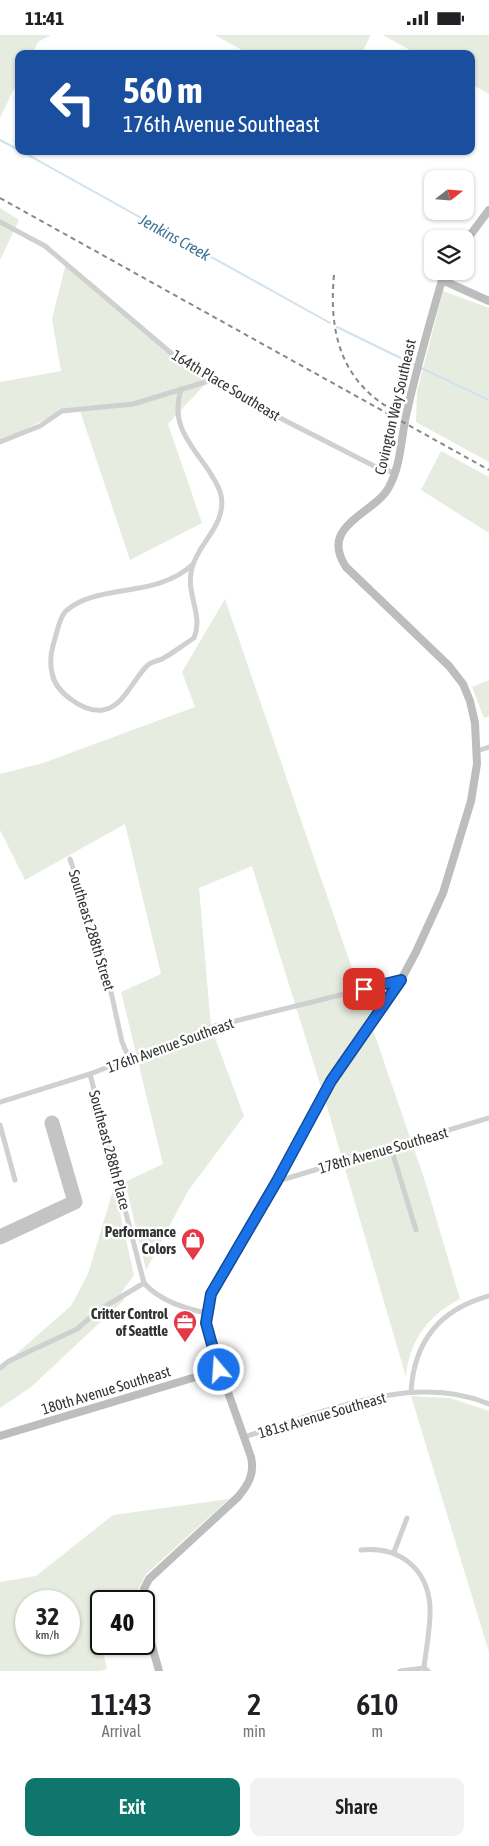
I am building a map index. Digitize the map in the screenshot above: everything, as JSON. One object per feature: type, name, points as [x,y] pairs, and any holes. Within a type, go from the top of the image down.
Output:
[{"type":"street","points":[[474,230],[489,210]]},
{"type":"street","name":"164th Place Southeast","points":[[0,222],[45,246],[177,358],[212,380],[376,467],[394,473]]},
{"type":"street","points":[[442,280],[489,301]]},
{"type":"street","name":"Covington Way Southeast","points":[[442,280],[416,369],[394,473],[384,494],[353,519],[341,536],[338,547],[342,560],[350,571],[456,673],[470,701],[477,751]]},
{"type":"street","points":[[0,442],[40,426],[62,411],[133,404],[212,380]]},
{"type":"street","points":[[181,389],[176,405],[178,425],[219,486],[222,506],[220,517],[193,564],[190,593],[198,621],[194,638],[148,665],[136,683],[112,707],[102,711],[80,705],[60,689],[52,674],[50,653],[59,623],[68,610],[99,595],[144,588],[178,575],[193,564]]},
{"type":"street","points":[[144,1590],[149,1579],[238,1497],[248,1485],[253,1467],[207,1333],[206,1313],[211,1294],[277,1181],[331,1081],[401,980],[428,928],[447,880],[471,801],[477,751],[489,747]]},
{"type":"street","name":"Southeast 288th Street","points":[[70,859],[104,960],[122,1042],[128,1058]]},
{"type":"street","name":"176th Avenue Southeast","points":[[0,1102],[90,1074],[211,1027],[401,980]]},
{"type":"street","name":"Southeast 288th Place","points":[[90,1074],[144,1283]]},
{"type":"street","name":"178th Avenue Southeast","points":[[277,1181],[489,1118]]},
{"type":"street","points":[[0,1125],[15,1180]]},
{"type":"street","points":[[391,1148],[416,1230]]},
{"type":"street","points":[[0,1368],[9,1361],[77,1329],[99,1310],[144,1283],[154,1293],[172,1302],[206,1313]]},
{"type":"street","points":[[411,1392],[417,1356],[434,1328],[458,1307],[489,1296]]},
{"type":"street","name":"180th Avenue Southeast","points":[[0,1436],[219,1370]]},
{"type":"street","name":"181st Avenue Southeast","points":[[244,1437],[364,1401],[411,1392],[447,1393],[489,1404]]},
{"type":"street","points":[[394,1552],[407,1518]]},
{"type":"street","points":[[361,1550],[378,1548],[394,1552],[411,1564],[427,1595],[430,1606],[426,1670],[400,1671]]},
{"type":"street","points":[[155,1655],[159,1671]]},
{"type":"shaded area","points":[[0,35],[51,35],[38,42],[34,50],[15,50],[15,86],[0,118]]},
{"type":"shaded area","points":[[215,35],[371,35],[363,50],[242,50]]},
{"type":"shaded area","points":[[383,35],[489,35],[489,94],[475,86],[475,50],[410,50]]},
{"type":"shaded area","points":[[0,208],[19,220],[0,260]]},
{"type":"shaded area","points":[[66,263],[208,381],[168,424],[202,523],[130,560],[79,408],[62,411],[0,442],[0,382],[61,371],[52,319]]},
{"type":"shaded area","points":[[443,291],[489,308],[489,462],[416,422],[417,392]]},
{"type":"shaded area","points":[[441,451],[489,477],[489,533],[421,490]]},
{"type":"shaded area","points":[[225,599],[358,986],[394,977],[321,1087],[252,866],[199,888],[211,1027],[244,1116],[188,1191],[146,1270],[125,1182],[163,1164],[121,992],[161,974],[125,824],[25,880],[0,830],[0,774],[43,763],[195,707],[182,672]]},
{"type":"shaded area","points":[[489,680],[489,716],[484,718],[472,687]]},
{"type":"shaded area","points":[[373,1030],[426,1184],[460,1299],[438,1313],[422,1330],[411,1352],[406,1377],[325,1100]]},
{"type":"shaded area","points":[[114,1187],[134,1275],[121,1293],[124,1300],[31,1387],[0,1408],[0,1368],[71,1306],[88,1274]]},
{"type":"shaded area","points":[[411,1396],[450,1398],[489,1411],[489,1652]]},
{"type":"shaded area","points":[[229,1499],[146,1574],[138,1590],[90,1590],[90,1655],[104,1655],[107,1669],[100,1671],[0,1671],[0,1582],[36,1576],[113,1515]]},
{"type":"waterway","name":"Jenkins Creek","points":[[0,140],[15,148]]},
{"type":"waterway","name":"Jenkins Creek","points":[[28,155],[330,323]]},
{"type":"waterway","name":"Jenkins Creek","points":[[337,327],[417,366]]},
{"type":"waterway","name":"Jenkins Creek","points":[[421,368],[489,400]]},
{"type":"taxiway","points":[[0,1237],[75,1202],[52,1123]]},
{"type":"railway","points":[[0,198],[489,470]]},
{"type":"railway","points":[[334,275],[333,314],[340,349],[357,380],[370,394],[386,406]]},
{"type":"place","name":"Performance Colors","points":[[193,1261]]},
{"type":"place","name":"Critter Control of Seattle","points":[[185,1343]]},
{"type":"route","points":[[219,1370],[207,1333],[206,1313],[211,1294],[277,1181],[331,1081],[401,980],[364,989]]}]
